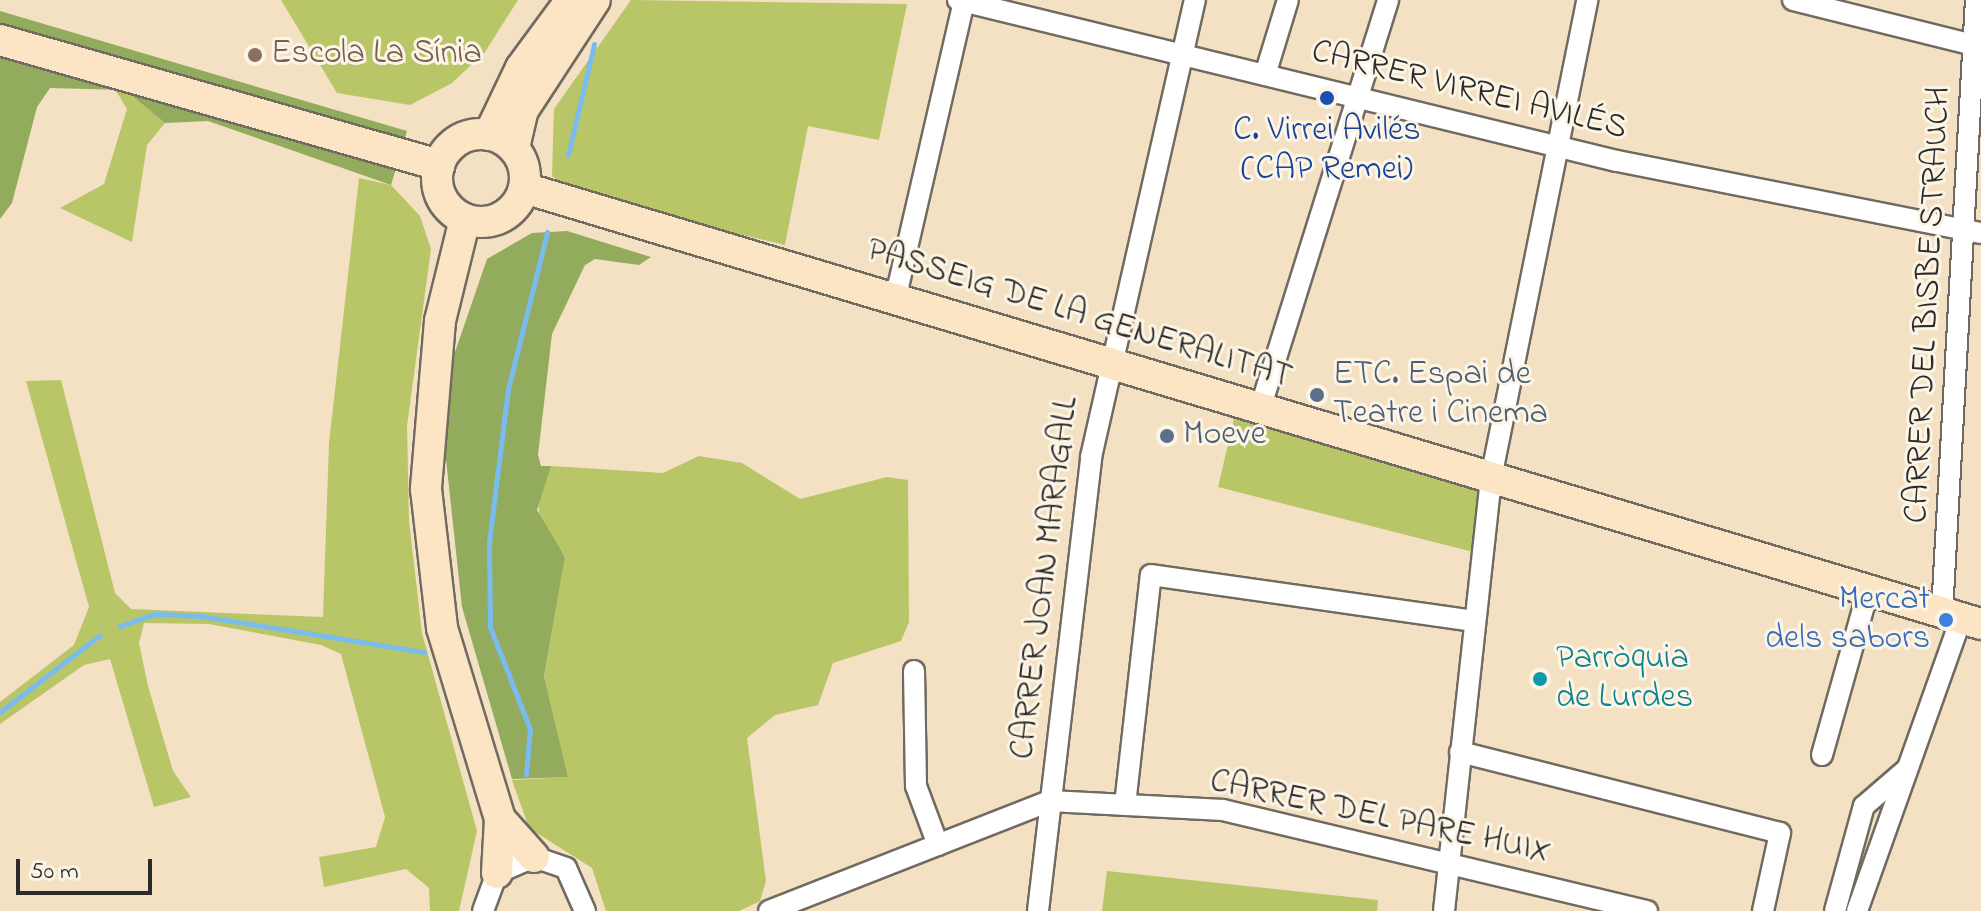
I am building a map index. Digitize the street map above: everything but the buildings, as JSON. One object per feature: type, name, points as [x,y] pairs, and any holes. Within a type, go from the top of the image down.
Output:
[{"type":"street","points":[[502,142],[453,144],[440,165],[445,202],[465,219],[508,213],[524,188],[502,142],[521,68],[571,0]]},
{"type":"street","points":[[502,142],[595,0]]},
{"type":"street","name":"CARRER JOAN MARAGALL","points":[[1038,911],[1108,363],[1195,0]]},
{"type":"street","points":[[1265,75],[1288,0]]},
{"type":"street","points":[[1260,409],[1360,98],[1388,0]]},
{"type":"street","points":[[1444,911],[1491,478],[1560,147],[1587,0]]},
{"type":"street","points":[[1793,0],[1977,46]]},
{"type":"street","name":"CARRER DEL BISBE STRAUCH","points":[[1857,911],[1880,833],[1912,765],[1961,619],[1975,232],[1976,0]]},
{"type":"street","points":[[895,300],[962,1]]},
{"type":"street","name":"CARRER VIRREI AVILÉS","points":[[962,1],[1560,147],[1975,232]]},
{"type":"street","points":[[0,40],[440,165]]},
{"type":"street","name":"PASSEIG DE LA GENERALITAT","points":[[524,188],[1961,619]]},
{"type":"street","points":[[465,219],[440,321],[426,489],[442,628],[500,819],[497,873],[483,911]]},
{"type":"street","points":[[1125,805],[1151,575],[1475,621]]},
{"type":"street","points":[[1822,755],[1868,591]]},
{"type":"street","points":[[914,671],[916,786],[938,845]]},
{"type":"street","points":[[1460,752],[1780,833],[1763,911]]},
{"type":"street","points":[[1835,911],[1864,806],[1912,765]]},
{"type":"street","points":[[769,911],[812,903],[938,845],[1050,801]]},
{"type":"street","name":"CARRER DEL PARE HUIX","points":[[1050,801],[1223,810],[1647,911]]},
{"type":"street","points":[[500,819],[534,857],[566,868],[585,911]]},
{"type":"street","points":[[497,873],[534,857]]},
{"type":"green space","points":[[281,0],[518,0],[485,52],[452,83],[410,105],[337,93]]},
{"type":"green space","points":[[631,0],[907,4],[879,140],[808,126],[785,245],[574,195],[552,176],[554,109]]},
{"type":"green space","points":[[0,11],[407,131],[391,185],[208,121],[165,123],[125,90],[50,88],[37,107],[12,203],[0,219]]},
{"type":"green space","points":[[125,90],[165,123],[147,145],[132,242],[60,208],[104,184],[127,109],[116,91]]},
{"type":"green space","points":[[359,178],[391,185],[420,216],[431,249],[407,426],[409,521],[422,633],[477,831],[459,911],[430,911],[429,888],[406,869],[324,887],[319,857],[376,847],[385,817],[341,654],[321,645],[209,624],[144,623],[139,643],[148,686],[173,771],[191,797],[154,807],[110,659],[84,665],[0,724],[0,702],[74,645],[89,607],[26,381],[61,380],[115,593],[131,609],[323,617],[329,443]]},
{"type":"green space","points":[[567,231],[651,257],[639,265],[595,259],[585,265],[552,334],[538,455],[541,466],[551,466],[537,510],[565,557],[544,676],[568,777],[512,779],[462,607],[445,450],[454,355],[487,259],[532,233]]},
{"type":"green space","points":[[1238,402],[1491,478],[1481,554],[1218,487]]},
{"type":"green space","points":[[699,456],[742,463],[800,499],[887,477],[908,480],[909,622],[901,641],[833,663],[818,705],[775,715],[747,738],[766,881],[760,901],[739,911],[606,911],[592,868],[529,828],[512,780],[568,777],[544,676],[565,556],[540,522],[538,499],[551,466],[663,473]]},
{"type":"green space","points":[[1107,871],[1378,900],[1377,911],[1102,911]]},
{"type":"waterway","points":[[568,155],[594,44]]},
{"type":"waterway","points":[[526,774],[530,729],[490,627],[489,542],[508,389],[547,232]]},
{"type":"waterway","points":[[120,626],[155,614],[201,616],[424,652]]},
{"type":"waterway","points":[[0,712],[100,635]]},
{"type":"place","name":"Escola La Sínia","points":[[255,55]]},
{"type":"place","name":"C. Virrei Avilés (CAP Remei)","points":[[1327,98]]},
{"type":"place","name":"ETC. Espai de Teatre i Cinema","points":[[1317,395]]},
{"type":"place","name":"Moeve","points":[[1167,436]]},
{"type":"place","name":"Mercat dels sabors","points":[[1946,620]]},
{"type":"place","name":"Parròquia de Lurdes","points":[[1540,679]]}]
